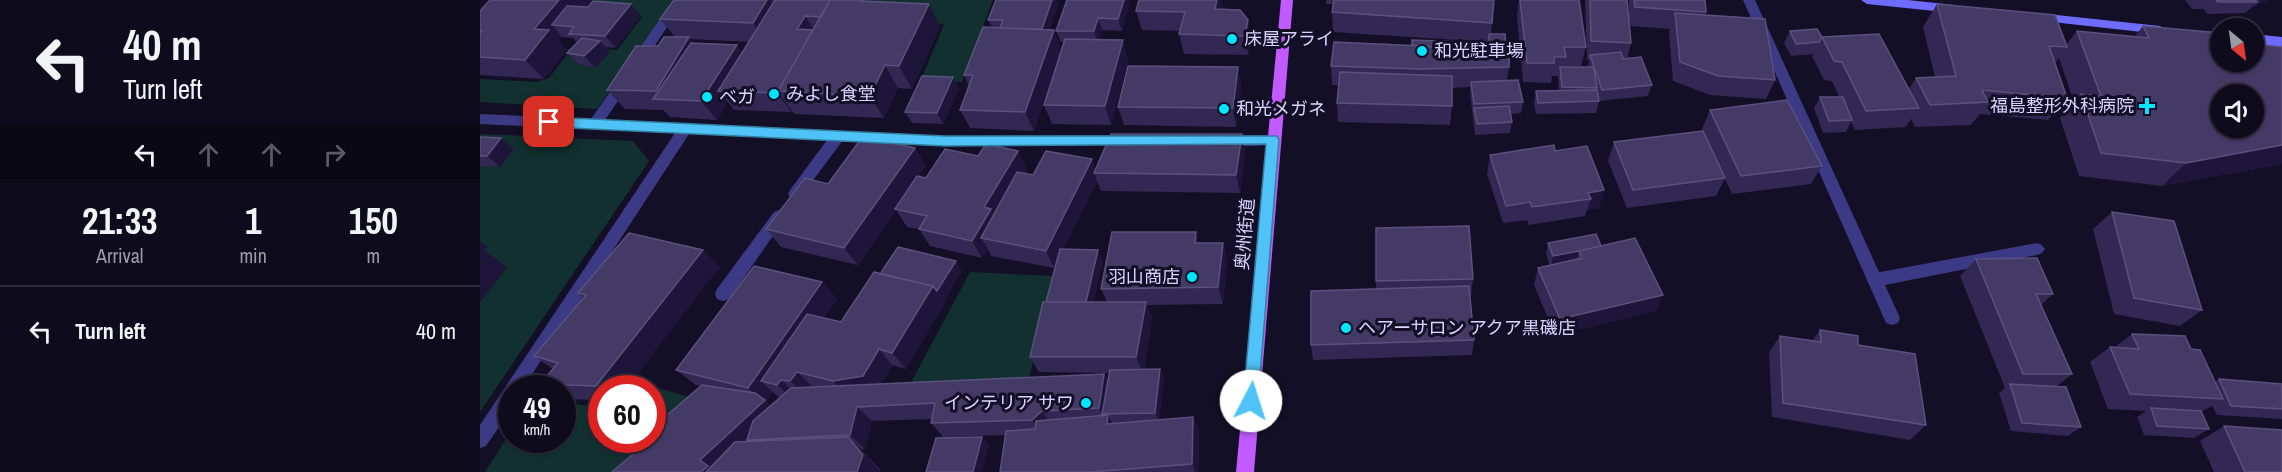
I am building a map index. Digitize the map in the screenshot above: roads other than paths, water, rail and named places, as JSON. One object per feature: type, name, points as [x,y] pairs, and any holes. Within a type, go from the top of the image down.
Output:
[{"type":"main road","name":"奥州街道","points":[[1245,472],[1287,0]]},
{"type":"street","points":[[595,124],[680,0]]},
{"type":"street","points":[[1749,0],[1892,318]]},
{"type":"street","points":[[1867,0],[1970,10]]},
{"type":"street","points":[[2029,16],[2172,31]]},
{"type":"street","points":[[2264,40],[2282,42]]},
{"type":"street","points":[[480,119],[945,141],[1144,140]]},
{"type":"street","points":[[523,375],[685,129]]},
{"type":"street","points":[[723,294],[838,135]]},
{"type":"street","points":[[1214,140],[1273,140]]},
{"type":"street","points":[[1875,280],[2037,249]]},
{"type":"street","points":[[480,440],[498,414]]},
{"type":"place","name":"床屋アライ","points":[[1232,39]]},
{"type":"place","name":"和光駐車場","points":[[1422,51]]},
{"type":"place","name":"みよし食堂","points":[[774,94]]},
{"type":"place","name":"ベガ","points":[[707,97]]},
{"type":"place","name":"福島整形外科病院","points":[[2147,106]]},
{"type":"place","name":"和光メガネ","points":[[1224,109]]},
{"type":"place","name":"羽山商店","points":[[1192,277]]},
{"type":"place","name":"ヘアーサロン アクア黒磯店","points":[[1346,328]]},
{"type":"place","name":"インテリア サワ","points":[[1086,403]]}]
